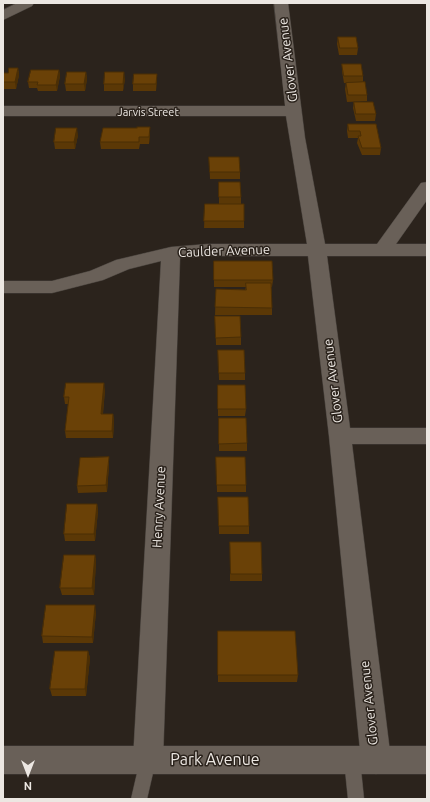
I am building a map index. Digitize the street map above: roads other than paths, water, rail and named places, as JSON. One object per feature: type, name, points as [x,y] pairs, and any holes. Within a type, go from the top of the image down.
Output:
[{"type":"street","points":[[3,16],[27,3]]},
{"type":"street","name":"Glover Avenue","points":[[281,3],[297,138],[317,250],[340,436],[364,760]]},
{"type":"street","name":"Jarvis Street","points":[[3,112],[294,111]]},
{"type":"street","points":[[382,250],[427,188]]},
{"type":"street","name":"Caulder Avenue","points":[[3,287],[52,287],[96,276],[123,264],[171,253],[208,250],[427,250]]},
{"type":"street","name":"Henry Avenue","points":[[148,760],[171,253]]},
{"type":"street","points":[[340,436],[427,436]]},
{"type":"street","name":"Park Avenue","points":[[3,760],[427,760]]},
{"type":"lane","points":[[139,799],[148,760]]},
{"type":"lane","points":[[356,799],[364,760]]}]
